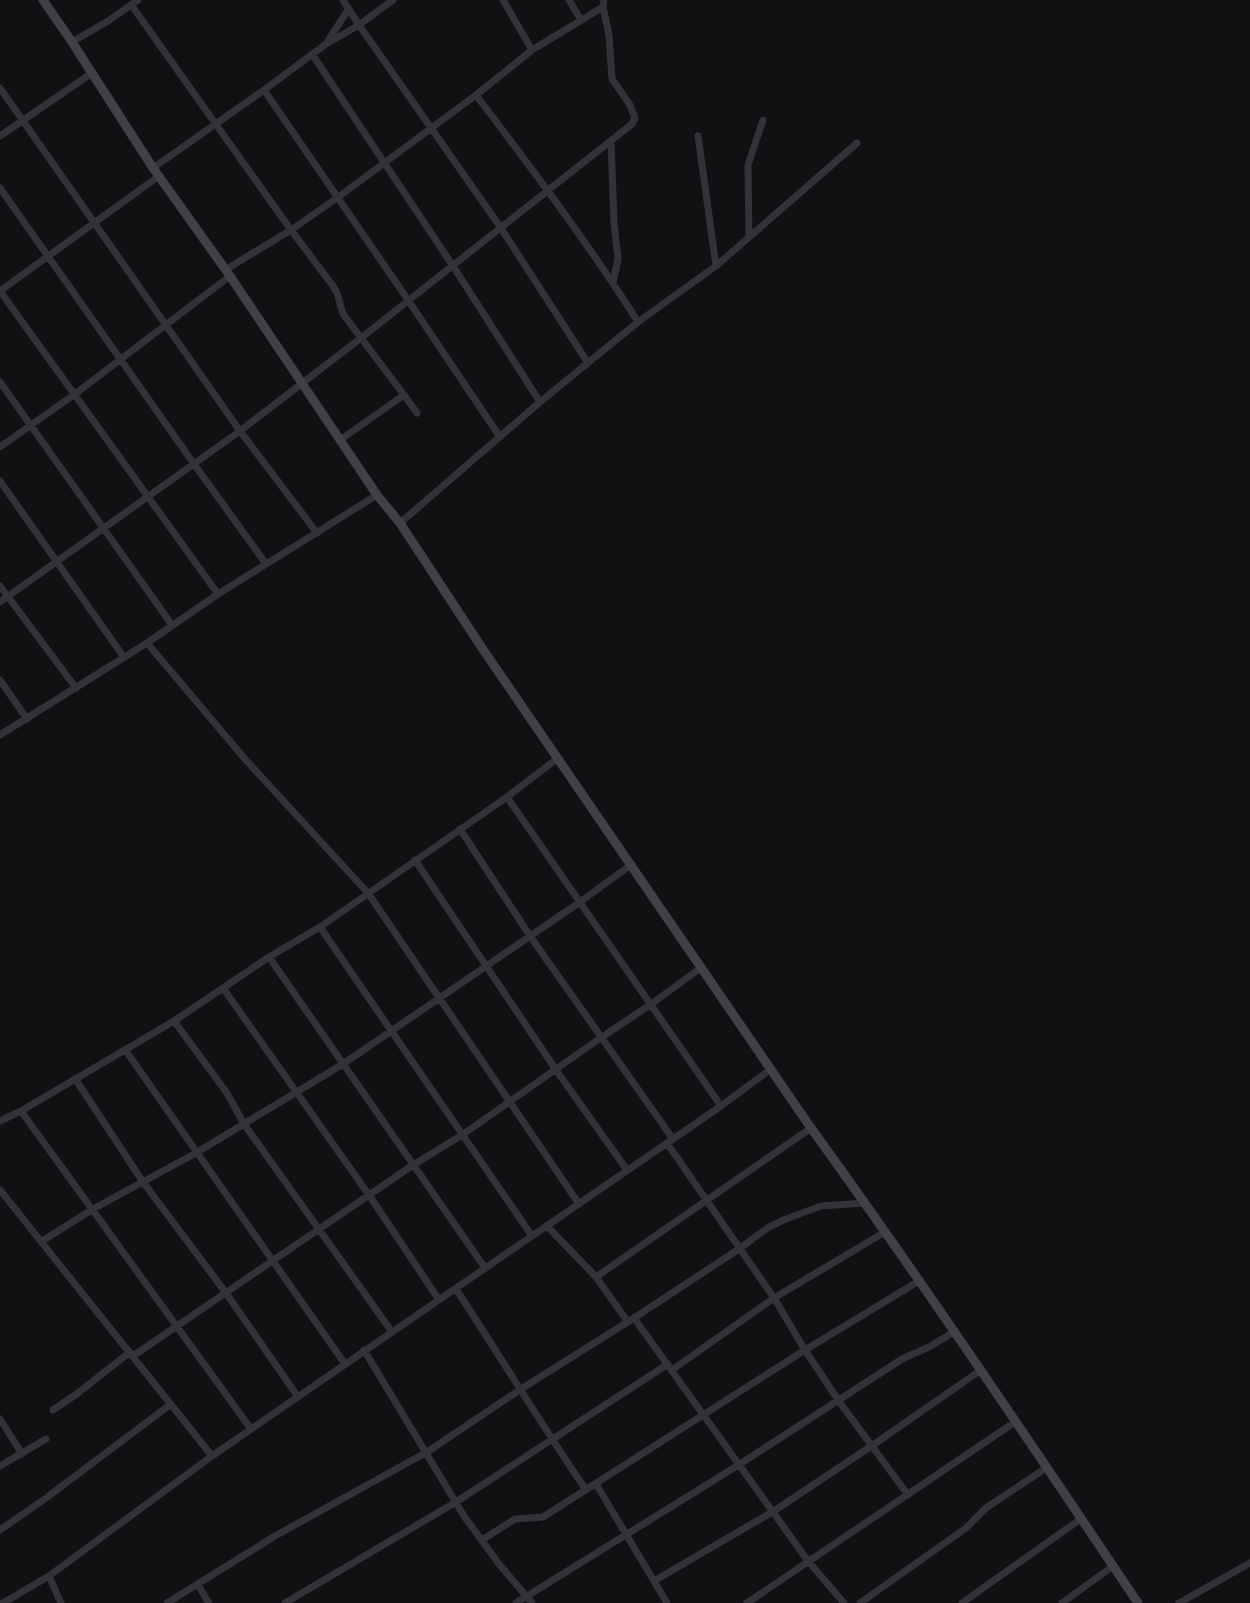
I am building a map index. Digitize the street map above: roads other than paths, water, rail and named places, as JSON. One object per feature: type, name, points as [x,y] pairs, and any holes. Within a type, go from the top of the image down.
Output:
[{"type":"street","points":[[43,0],[156,172],[227,273],[377,495],[400,523],[482,648],[632,864],[811,1128],[920,1281],[1138,1603]]},
{"type":"street","points":[[72,42],[132,6],[138,0]]},
{"type":"street","points":[[343,0],[348,10],[501,228],[588,363]]},
{"type":"street","points":[[218,594],[0,291],[96,223],[216,124],[326,44],[359,25],[393,0]]},
{"type":"street","points":[[502,0],[532,50]]},
{"type":"street","points":[[569,0],[581,20]]},
{"type":"street","points":[[0,447],[75,394],[166,325],[227,273],[337,198],[532,50],[603,4],[609,35],[612,79],[630,105],[635,118],[632,124],[362,338],[240,431],[0,602]]},
{"type":"street","points":[[132,6],[333,286],[343,314],[417,413]]},
{"type":"street","points":[[326,44],[348,10]]},
{"type":"street","points":[[312,54],[385,162],[540,402]]},
{"type":"street","points":[[0,136],[92,73]]},
{"type":"street","points":[[0,88],[240,431],[317,533]]},
{"type":"street","points":[[264,90],[500,437]]},
{"type":"street","points":[[476,94],[613,282],[638,322]]},
{"type":"street","points":[[750,237],[748,165],[763,120]]},
{"type":"street","points":[[698,136],[716,266]]},
{"type":"street","points":[[610,141],[614,223],[618,259],[613,282]]},
{"type":"street","points":[[400,523],[540,402],[638,322],[716,266],[857,143]]},
{"type":"street","points":[[0,188],[266,564]]},
{"type":"street","points":[[0,382],[172,625]]},
{"type":"street","points":[[340,440],[404,395]]},
{"type":"street","points":[[0,481],[123,656]]},
{"type":"street","points":[[0,735],[76,688],[123,656],[147,643],[218,594],[377,495]]},
{"type":"street","points":[[0,586],[76,688]]},
{"type":"street","points":[[147,643],[246,759],[368,893],[579,1204]]},
{"type":"street","points":[[0,680],[27,719]]},
{"type":"street","points":[[0,1121],[76,1080],[174,1021],[269,957],[320,926],[507,797],[558,758]]},
{"type":"street","points":[[507,797],[721,1106]]},
{"type":"street","points":[[460,829],[530,936],[602,1037],[670,1141],[706,1201],[774,1298],[838,1400],[908,1495]]},
{"type":"street","points":[[415,860],[556,1070],[627,1170]]},
{"type":"street","points":[[42,1241],[93,1209],[196,1153],[343,1064],[580,902],[632,864]]},
{"type":"street","points":[[320,926],[532,1236]]},
{"type":"street","points":[[269,957],[485,1268]]},
{"type":"street","points":[[53,1410],[131,1354],[178,1326],[413,1165],[462,1135],[702,967]]},
{"type":"street","points":[[223,988],[369,1195],[439,1300]]},
{"type":"street","points":[[174,1021],[226,1093],[244,1124],[392,1332]]},
{"type":"street","points":[[126,1050],[196,1153],[345,1364]]},
{"type":"street","points":[[2,1603],[49,1576],[212,1456],[721,1106],[771,1069]]},
{"type":"street","points":[[76,1080],[143,1182],[226,1293],[298,1397]]},
{"type":"street","points":[[21,1111],[251,1429]]},
{"type":"street","points":[[596,1277],[811,1128]]},
{"type":"street","points":[[0,1190],[212,1456]]},
{"type":"street","points":[[167,1603],[275,1536],[427,1452],[521,1388],[631,1320],[739,1249],[769,1227],[821,1206],[865,1203]]},
{"type":"street","points":[[547,1226],[596,1277],[670,1367],[808,1561],[844,1603]]},
{"type":"street","points":[[285,1603],[456,1502],[552,1439],[670,1367],[774,1298],[885,1232]]},
{"type":"street","points":[[482,1540],[515,1519],[540,1518],[805,1350],[920,1281]]},
{"type":"street","points":[[456,1289],[586,1490]]},
{"type":"street","points":[[516,1603],[740,1464],[902,1358],[929,1347],[954,1332]]},
{"type":"street","points":[[364,1350],[456,1502],[498,1564],[532,1603]]},
{"type":"street","points":[[654,1581],[774,1511],[981,1370]]},
{"type":"street","points":[[0,1530],[46,1498],[171,1404]]},
{"type":"street","points":[[0,1420],[22,1454]]},
{"type":"street","points":[[747,1603],[1015,1422]]},
{"type":"street","points":[[0,1466],[46,1439]]},
{"type":"street","points":[[860,1603],[966,1528],[986,1508],[1046,1468]]},
{"type":"street","points":[[596,1484],[667,1603]]},
{"type":"street","points":[[962,1603],[1082,1518]]},
{"type":"street","points":[[1179,1603],[1250,1563]]},
{"type":"street","points":[[1062,1603],[1113,1566]]},
{"type":"street","points":[[49,1576],[61,1603]]},
{"type":"street","points":[[198,1585],[209,1603]]}]
